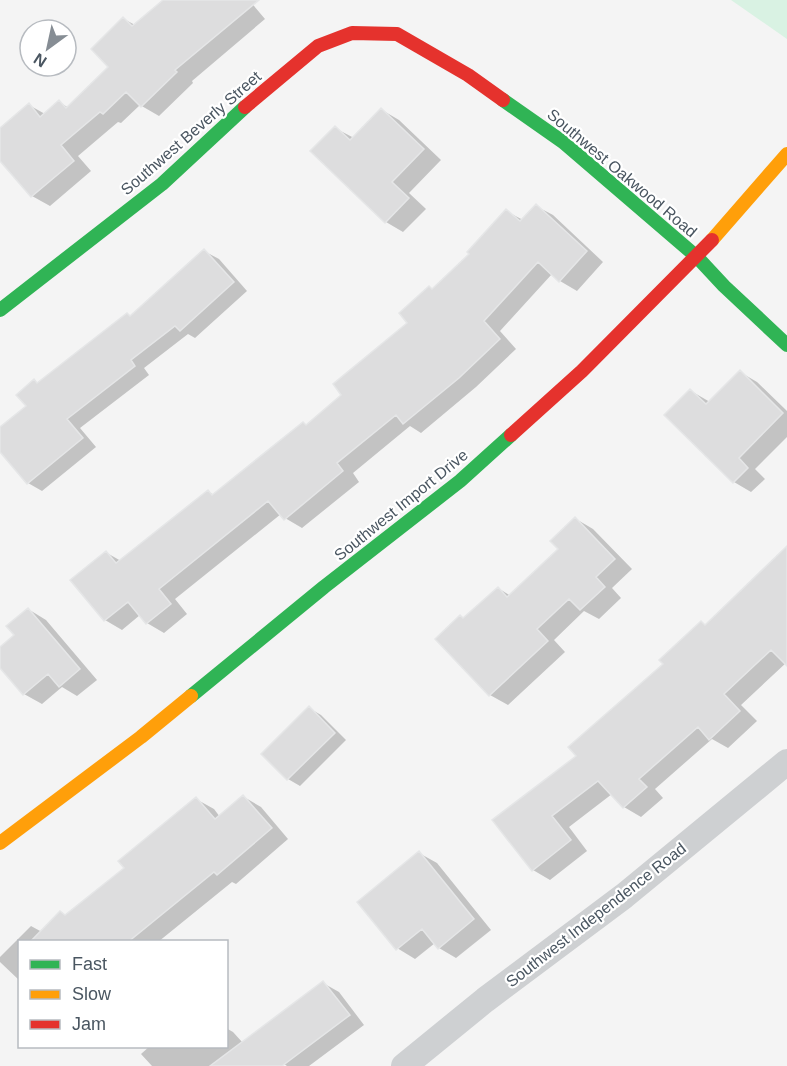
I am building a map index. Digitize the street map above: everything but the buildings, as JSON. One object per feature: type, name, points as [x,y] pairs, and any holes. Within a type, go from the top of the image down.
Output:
[{"type":"street","name":"Southwest Oakwood Road","points":[[352,33],[397,34],[468,75],[563,142],[697,257],[724,286],[787,345]]},
{"type":"street","name":"Southwest Beverly Street","points":[[0,310],[162,184],[264,90],[318,46],[352,33]]},
{"type":"street","name":"Southwest Import Drive","points":[[0,843],[141,737],[324,587],[460,481],[582,372],[697,257],[787,154]]},
{"type":"street","name":"Southwest Independence Road","points":[[404,1066],[485,1000],[624,896],[787,762]]},
{"type":"green space","points":[[731,0],[787,0],[787,39]]},
{"type":"traffic: fast","points":[[503,100],[563,142],[697,257],[724,286],[787,345]]},
{"type":"traffic: fast","points":[[0,310],[162,184],[245,107]]},
{"type":"traffic: fast","points":[[191,696],[324,587],[460,481],[511,435]]},
{"type":"traffic: slow","points":[[712,240],[787,154]]},
{"type":"traffic: slow","points":[[0,843],[141,737],[191,696]]},
{"type":"traffic: jam","points":[[245,107],[318,46],[352,33],[397,34],[468,75],[503,100]]},
{"type":"traffic: jam","points":[[511,435],[582,371],[712,240]]}]
